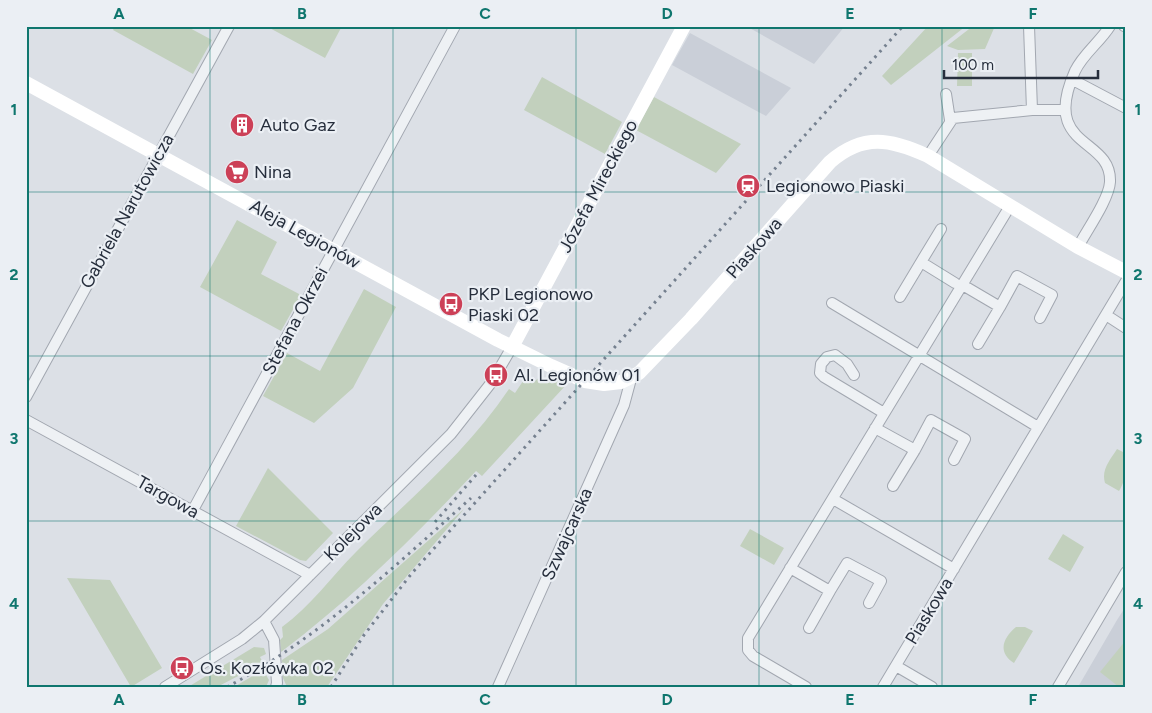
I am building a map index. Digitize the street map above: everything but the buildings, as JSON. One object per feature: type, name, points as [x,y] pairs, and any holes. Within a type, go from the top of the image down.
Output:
[{"type":"street","name":"Gabriela Narutowicza","points":[[26,396],[229,26]]},
{"type":"street","name":"Stefana Okrzei","points":[[193,510],[455,26]]},
{"type":"street","name":"Józefa Mireckiego","points":[[512,347],[684,26]]},
{"type":"street","points":[[1029,26],[1032,110]]},
{"type":"street","points":[[1078,246],[1109,189],[1110,175],[1108,166],[1068,124],[1065,110],[1072,80],[1078,66],[1110,26]]},
{"type":"street","points":[[1072,80],[1126,108]]},
{"type":"street","name":"Aleja Legionów","points":[[26,83],[512,347],[584,381]]},
{"type":"street","points":[[946,94],[950,120]]},
{"type":"street","points":[[928,156],[950,120],[958,117],[1032,110],[1065,110]]},
{"type":"street","name":"Piaskowa","points":[[584,381],[612,384],[631,379],[647,366],[839,154],[862,144],[888,141],[902,144],[928,156],[1078,246],[1126,272]]},
{"type":"street","points":[[806,687],[753,656],[748,650],[747,644],[751,633],[1010,206]]},
{"type":"street","points":[[900,297],[941,229]]},
{"type":"street","points":[[921,262],[955,283]]},
{"type":"street","points":[[978,344],[1017,276],[1052,296],[1040,318]]},
{"type":"street","name":"Piaskowa","points":[[883,687],[1126,280]]},
{"type":"street","points":[[966,287],[1000,307]]},
{"type":"street","points":[[832,303],[1038,427]]},
{"type":"street","points":[[1106,315],[1126,328]]},
{"type":"street","name":"Kolejowa","points":[[165,687],[242,639],[264,621],[451,434],[487,390],[512,347]]},
{"type":"street","points":[[854,375],[847,364],[835,355],[827,357],[820,366],[820,373],[824,377],[884,413]]},
{"type":"street","name":"Szwajcarska","points":[[498,687],[620,413],[631,379]]},
{"type":"street","name":"Targowa","points":[[26,420],[310,575]]},
{"type":"street","points":[[893,486],[931,420],[966,439],[954,460]]},
{"type":"street","points":[[875,428],[915,450]]},
{"type":"street","points":[[833,499],[954,569]]},
{"type":"street","points":[[809,628],[846,563],[882,581],[869,603]]},
{"type":"street","points":[[790,568],[830,591]]},
{"type":"street","points":[[1058,687],[1126,572]]},
{"type":"street","points":[[264,621],[274,640],[278,685]]},
{"type":"street","points":[[896,666],[932,687]]},
{"type":"shaded area","points":[[746,26],[845,26],[814,64]]},
{"type":"shaded area","points":[[690,33],[791,88],[766,116],[672,65]]},
{"type":"shaded area","points":[[1126,606],[1126,687],[1078,687],[1117,620]]},
{"type":"green space","points":[[115,26],[186,26],[212,40],[193,74],[113,30]]},
{"type":"green space","points":[[266,26],[342,26],[325,58]]},
{"type":"green space","points":[[928,26],[966,26],[891,85],[882,76]]},
{"type":"green space","points":[[973,26],[995,26],[985,49],[958,50],[947,46]]},
{"type":"green space","points":[[958,53],[972,53],[972,86],[957,86]]},
{"type":"green space","points":[[542,77],[622,122],[605,154],[524,110]]},
{"type":"green space","points":[[654,97],[741,144],[716,173],[636,130]]},
{"type":"green space","points":[[237,220],[277,242],[261,274],[301,295],[281,331],[200,287]]},
{"type":"green space","points":[[364,289],[396,307],[353,388],[314,423],[263,396],[287,353],[320,371]]},
{"type":"green space","points":[[540,377],[561,381],[566,385],[482,476],[476,471],[383,566],[334,610],[281,652],[282,627],[302,610],[356,552],[437,474],[475,434],[509,389],[515,393],[523,381],[532,383]]},
{"type":"green space","points":[[1117,449],[1125,453],[1126,463],[1125,477],[1119,491],[1105,483],[1104,478],[1107,465]]},
{"type":"green space","points":[[268,468],[333,533],[306,561],[300,560],[236,526]]},
{"type":"green space","points":[[464,509],[383,604],[327,687],[287,687],[283,678],[282,660],[328,629]]},
{"type":"green space","points":[[750,529],[784,548],[774,565],[740,546]]},
{"type":"green space","points":[[1063,534],[1084,547],[1070,572],[1048,559]]},
{"type":"green space","points":[[67,578],[110,580],[162,668],[131,687]]},
{"type":"green space","points":[[1016,627],[1025,627],[1033,631],[1014,663],[1005,654],[1004,645],[1011,631]]},
{"type":"green space","points":[[1126,640],[1126,687],[1119,687],[1100,672]]},
{"type":"green space","points":[[254,647],[264,648],[266,654],[260,657],[263,663],[217,687],[188,687]]},
{"type":"green space","points":[[263,670],[269,680],[266,687],[234,687]]},
{"type":"railway","points":[[331,687],[364,635],[412,573],[903,26]]},
{"type":"railway","points":[[435,522],[476,475]]},
{"type":"railway","points":[[227,687],[261,668],[355,600],[471,498]]},
{"type":"place","name":"Auto Gaz","points":[[242,125]]},
{"type":"place","name":"Nina","points":[[237,172]]},
{"type":"place","name":"Legionowo Piaski","points":[[748,186]]},
{"type":"place","name":"PKP Legionowo Piaski 02","points":[[451,304]]},
{"type":"place","name":"Al. Legionów 01","points":[[496,375]]},
{"type":"place","name":"Os. Kozłówka 02","points":[[182,668]]}]
